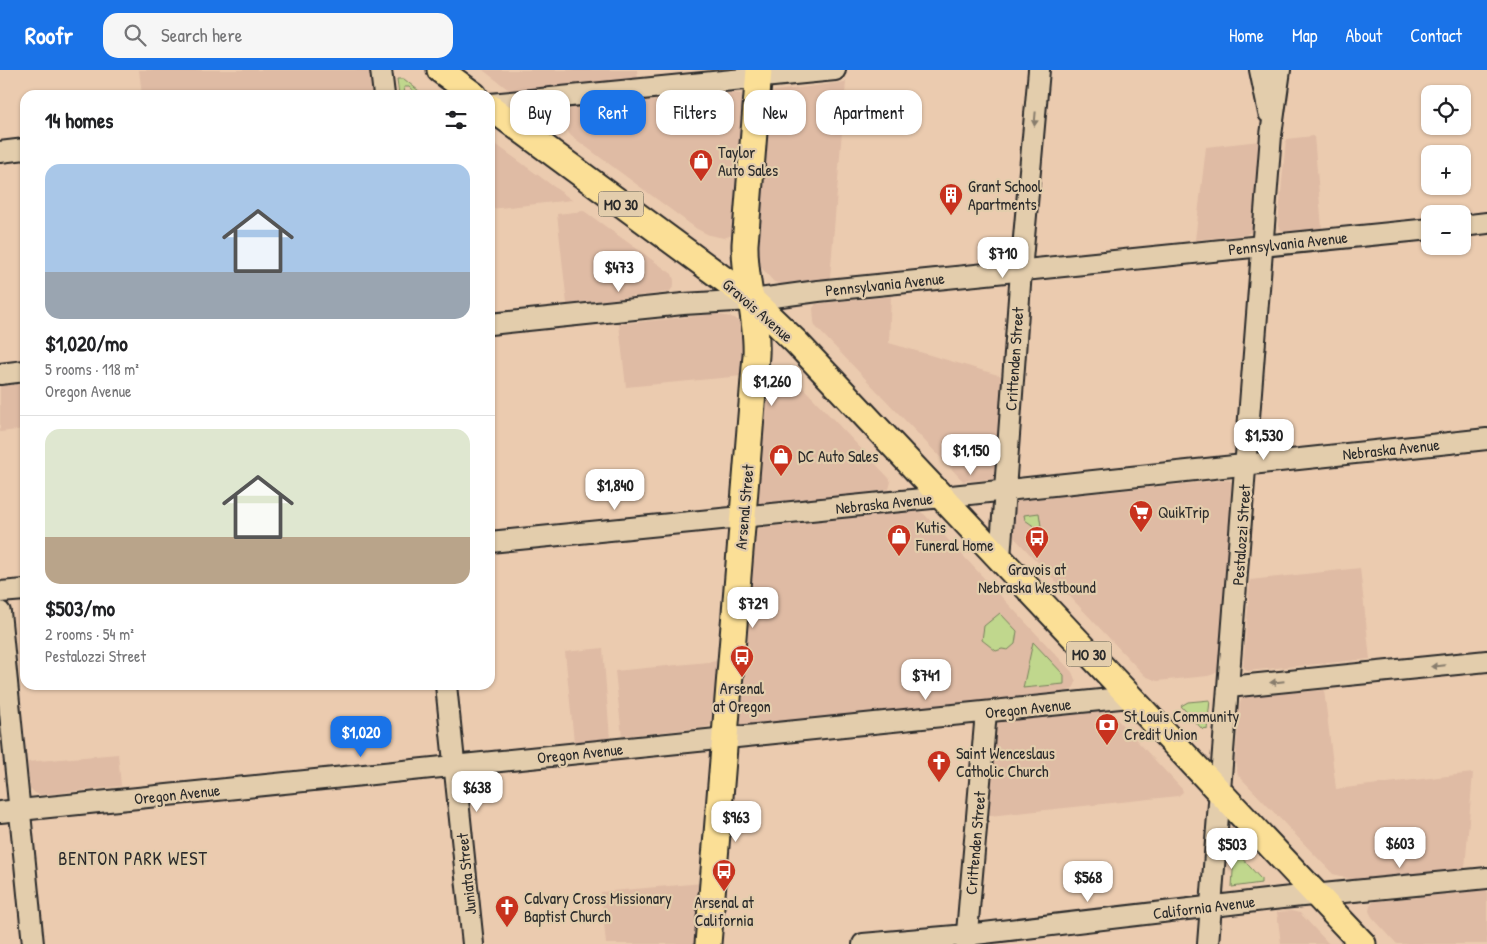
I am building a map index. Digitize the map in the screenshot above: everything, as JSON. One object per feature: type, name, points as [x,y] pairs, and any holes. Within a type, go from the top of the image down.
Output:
[{"type":"main road","points":[[440,70],[467,90]]},
{"type":"main road","name":"Arsenal Street","points":[[708,944],[756,356],[756,332],[744,259],[759,74]]},
{"type":"main road","name":"Gravois Avenue","points":[[495,109],[752,300],[796,342],[1363,944]]},
{"type":"street","points":[[381,70],[383,90]]},
{"type":"street","points":[[495,104],[759,74],[835,70]]},
{"type":"street","name":"Crittenden Street","points":[[1000,558],[1021,271],[1039,70]]},
{"type":"street","name":"Pestalozzi Street","points":[[1260,70],[1272,125]]},
{"type":"street","name":"Pestalozzi Street","points":[[1208,944],[1262,246],[1272,125],[1280,70]]},
{"type":"street","points":[[0,152],[20,150]]},
{"type":"street","points":[[1471,225],[1487,223]]},
{"type":"street","name":"Pennsylvania Avenue","points":[[495,323],[683,304],[752,300],[818,291],[1421,230]]},
{"type":"street","points":[[0,374],[20,372]]},
{"type":"street","name":"Nebraska Avenue","points":[[495,541],[942,497],[1487,439]]},
{"type":"street","points":[[0,592],[20,590]]},
{"type":"street","points":[[0,612],[10,811],[33,944]]},
{"type":"street","points":[[1229,687],[1487,661]]},
{"type":"street","name":"Juniata Street","points":[[446,690],[473,944]]},
{"type":"street","name":"Oregon Avenue","points":[[10,811],[1130,697]]},
{"type":"street","name":"Crittenden Street","points":[[966,939],[986,712]]},
{"type":"street","name":"California Avenue","points":[[863,944],[966,939],[1212,906],[1487,878]]},
{"type":"shaded area","points":[[139,70],[371,70],[373,90],[141,90]]},
{"type":"shaded area","points":[[483,70],[637,70],[638,79],[509,90]]},
{"type":"shaded area","points":[[846,82],[845,90],[816,90],[816,135],[842,135],[830,278],[781,284],[774,282],[758,264],[756,256],[766,135],[806,135],[806,90],[784,90]]},
{"type":"shaded area","points":[[734,93],[741,94],[744,100],[735,227],[732,235],[724,238],[709,235],[697,229],[570,135],[570,110],[580,107],[580,135],[646,135],[646,101],[656,100],[656,135],[734,135]]},
{"type":"shaded area","points":[[1314,136],[1322,228],[1288,233],[1281,230],[1278,224],[1286,139]]},
{"type":"shaded area","points":[[1260,141],[1254,227],[1251,232],[1245,235],[1195,240],[1206,147]]},
{"type":"shaded area","points":[[495,144],[572,200],[495,208]]},
{"type":"shaded area","points":[[584,211],[672,274],[674,286],[670,291],[567,304],[557,214]]},
{"type":"shaded area","points":[[891,296],[889,343],[1005,377],[999,476],[995,479],[963,481],[815,326],[813,308],[816,304]]},
{"type":"shaded area","points":[[717,314],[735,318],[741,324],[745,334],[742,376],[626,387],[619,324]]},
{"type":"shaded area","points":[[777,372],[786,372],[792,376],[889,478],[891,482],[889,489],[762,505],[758,503],[756,497],[765,379]]},
{"type":"shaded area","points":[[20,384],[20,430],[0,432],[0,386]]},
{"type":"shaded area","points":[[1231,481],[1234,487],[1219,670],[1208,676],[1157,681],[1145,676],[1010,533],[1011,502],[1015,501]]},
{"type":"shaded area","points":[[911,511],[924,514],[1072,672],[1076,682],[1074,687],[1063,692],[744,726],[738,725],[754,531],[760,528]]},
{"type":"shaded area","points":[[1360,568],[1370,659],[1247,671],[1243,666],[1250,580]]},
{"type":"shaded area","points":[[603,648],[610,738],[574,742],[565,652]]},
{"type":"shaded area","points":[[718,661],[715,718],[712,724],[707,727],[622,736],[615,671]]},
{"type":"shaded area","points":[[1324,690],[1336,789],[1473,773],[1465,868],[1354,880],[1333,874],[1238,775],[1235,763],[1242,698],[1247,696]]},
{"type":"shaded area","points":[[1103,711],[1111,713],[1183,792],[1178,796],[986,815],[995,723],[1002,720]]},
{"type":"shaded area","points":[[118,754],[121,786],[40,795],[30,788],[27,762]]},
{"type":"shaded area","points":[[703,883],[697,944],[606,944],[601,892]]},
{"type":"shaded area","points":[[1487,890],[1487,944],[1397,944],[1372,917],[1369,911],[1373,902],[1378,901]]},
{"type":"shaded area","points":[[1291,911],[1300,913],[1329,944],[1281,944],[1277,912]]},
{"type":"green space","points":[[397,79],[404,79],[418,90],[404,87],[404,90],[398,90]]},
{"type":"green space","points":[[1039,513],[1041,526],[1035,527],[1025,520],[1024,515]]},
{"type":"green space","points":[[1000,613],[1017,631],[1015,644],[1008,650],[996,651],[982,640],[984,626]]},
{"type":"green space","points":[[1033,642],[1064,675],[1064,684],[1023,688]]},
{"type":"green space","points":[[1210,700],[1207,730],[1205,728],[1203,730],[1181,706],[1188,702]]},
{"type":"green space","points":[[1236,854],[1261,879],[1261,883],[1232,887],[1234,855]]},
{"type":"place","name":"Taylor Auto Sales","points":[[701,182]]},
{"type":"place","name":"Grant School Apartments","points":[[951,216]]},
{"type":"place","name":"DC Auto Sales","points":[[781,477]]},
{"type":"place","name":"QuikTrip","points":[[1141,533]]},
{"type":"place","name":"Kutis Funeral Home","points":[[899,557]]},
{"type":"place","name":"Gravois at Nebraska Westbound","points":[[1037,559]]},
{"type":"place","name":"Arsenal at Oregon","points":[[742,678]]},
{"type":"place","name":"St Louis Community Credit Union","points":[[1107,746]]},
{"type":"place","name":"Saint Wenceslaus Catholic Church","points":[[939,783]]},
{"type":"place","name":"Arsenal at California","points":[[724,892]]},
{"type":"place","name":"Calvary Cross Missionary Baptist Church","points":[[507,928]]},
{"type":"district","name":"BENTON PARK WEST","points":[[133,858]]}]
